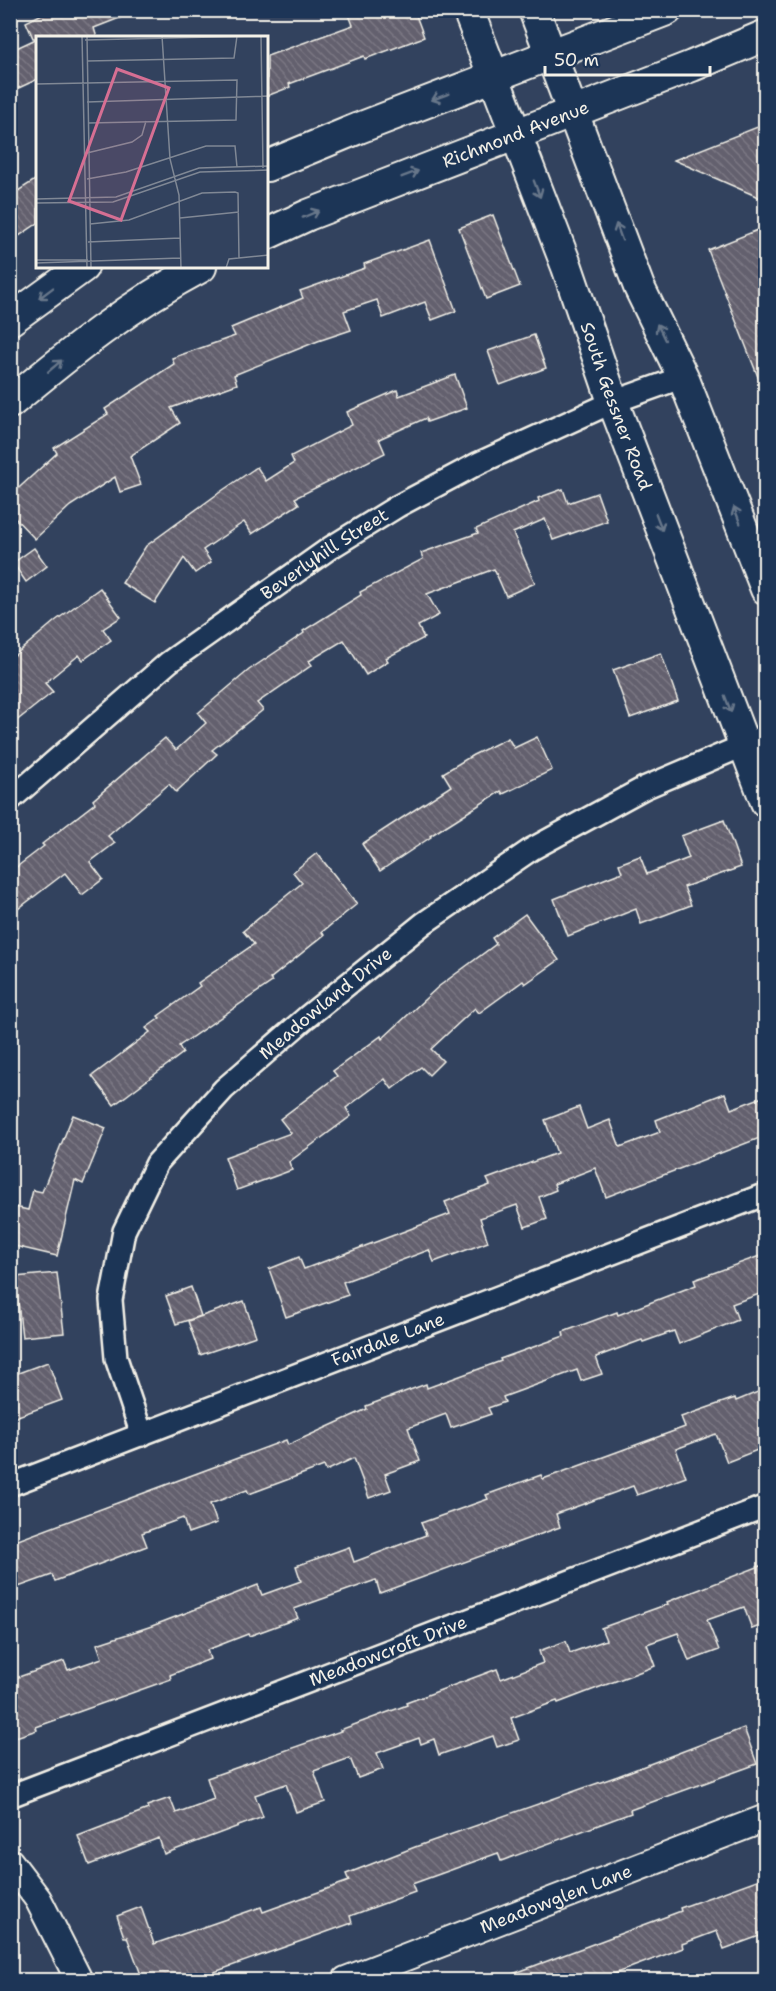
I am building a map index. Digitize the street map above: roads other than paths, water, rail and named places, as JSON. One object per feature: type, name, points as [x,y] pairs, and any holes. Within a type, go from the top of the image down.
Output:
[{"type":"main road","name":"South Gessner Road","points":[[468,10],[567,267],[613,402],[754,740],[765,802]]},
{"type":"main road","points":[[534,10],[639,287],[683,377],[765,589]]},
{"type":"main road","points":[[268,166],[667,10]]},
{"type":"main road","name":"Richmond Avenue","points":[[268,234],[407,175],[516,135],[765,35]]},
{"type":"main road","points":[[10,320],[82,268]]},
{"type":"main road","points":[[10,404],[67,356],[123,315],[169,284],[199,268]]},
{"type":"street","name":"Beverlyhill Street","points":[[10,800],[169,662],[330,548],[398,506],[468,468],[613,402],[683,377]]},
{"type":"street","name":"Meadowland Drive","points":[[142,1435],[116,1358],[111,1300],[124,1231],[157,1163],[224,1089],[306,1017],[424,923],[532,849],[644,788],[754,740]]},
{"type":"street","name":"Fairdale Lane","points":[[10,1485],[765,1194]]},
{"type":"street","name":"Meadowcroft Drive","points":[[10,1796],[765,1506]]},
{"type":"street","name":"Meadowglen Lane","points":[[346,1980],[765,1818]]},
{"type":"street","points":[[10,1862],[38,1899],[79,1980]]}]
